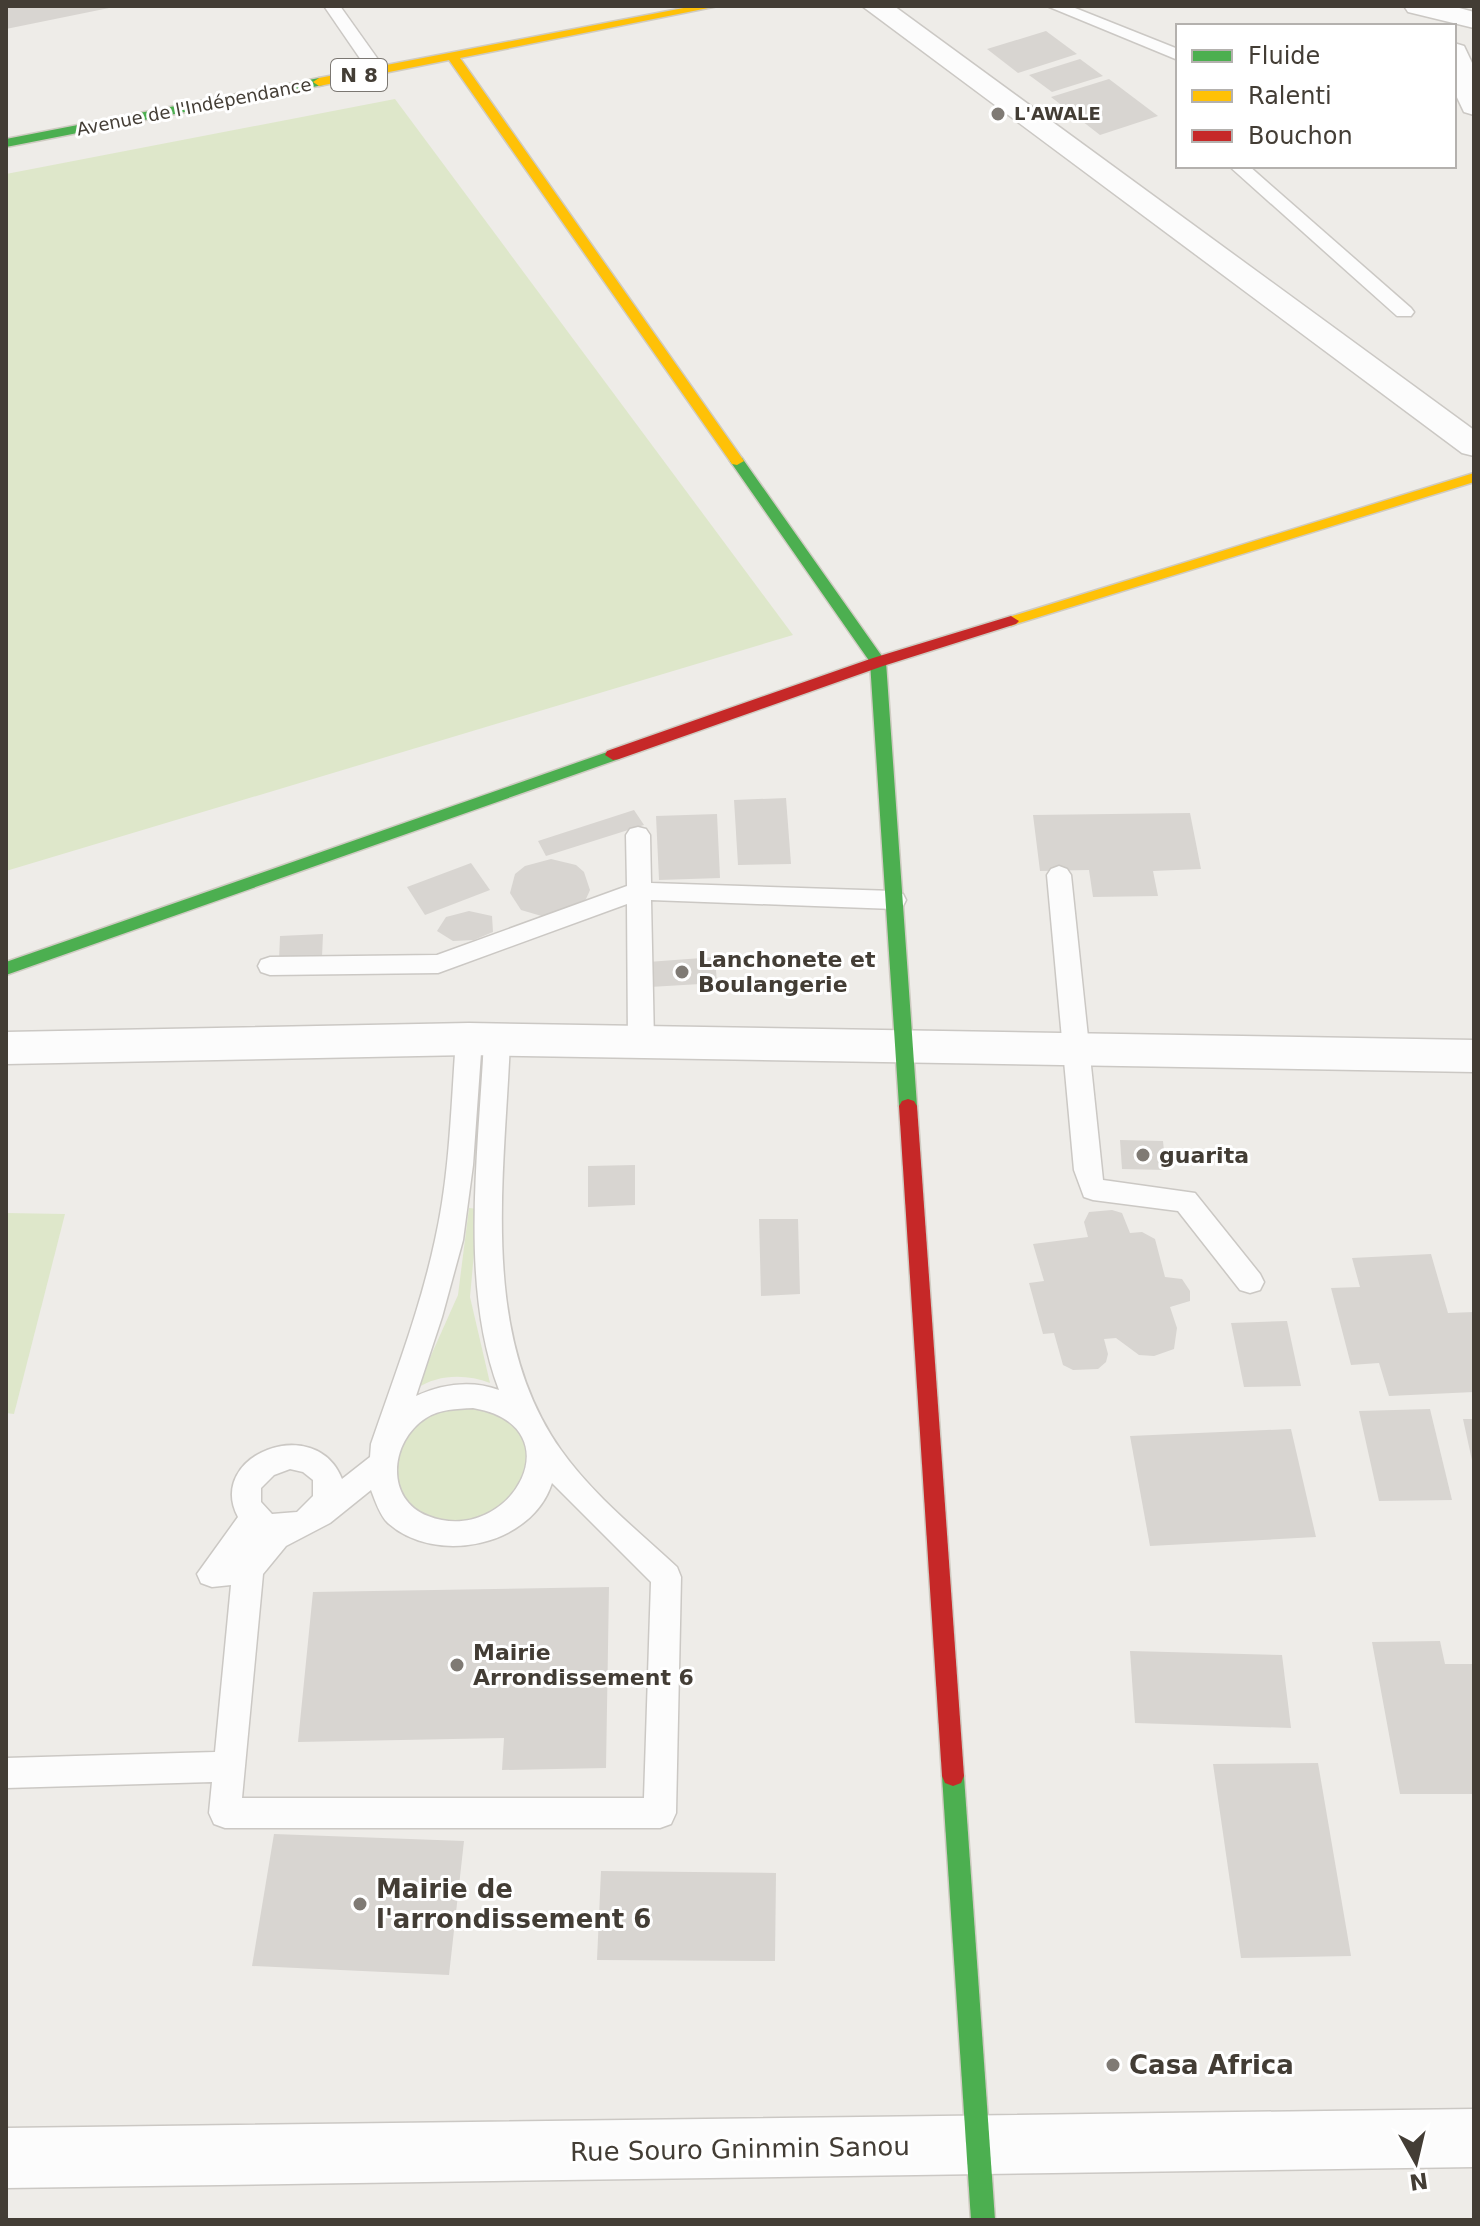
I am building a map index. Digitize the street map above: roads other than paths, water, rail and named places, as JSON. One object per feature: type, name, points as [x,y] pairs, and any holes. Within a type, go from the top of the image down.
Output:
[{"type":"main road","name":"Avenue de l'Indépendance","points":[[6,143],[712,6]]},
{"type":"main road","points":[[453,57],[878,662],[983,2220]]},
{"type":"main road","points":[[6,969],[878,662],[1095,592],[1474,477]]},
{"type":"street","points":[[883,7],[1474,446]]},
{"type":"street","points":[[1434,12],[1474,20]]},
{"type":"street","points":[[1456,57],[1474,106]]},
{"type":"street","points":[[6,1048],[483,1039],[1474,1056]]},
{"type":"street","name":"Rue Souro Gninmin Sanou","points":[[6,2158],[1474,2138]]},
{"type":"lane","points":[[332,6],[378,72]]},
{"type":"lane","points":[[1055,6],[1176,54]]},
{"type":"lane","points":[[1240,168],[1404,312]]},
{"type":"lane","points":[[638,835],[641,1042]]},
{"type":"lane","points":[[1059,875],[1087,1170],[1093,1189],[1186,1201],[1250,1282]]},
{"type":"lane","points":[[270,966],[438,964],[638,891],[894,900]]},
{"type":"lane","points":[[483,1039],[493,1300],[502,1357],[513,1390],[541,1450],[540,1473],[530,1497],[512,1516],[487,1530],[459,1535],[432,1533],[410,1523],[392,1508],[381,1487],[382,1455],[435,1299],[450,1238],[462,1141],[483,1039]]},
{"type":"lane","points":[[465,1395],[492,1399],[515,1410],[532,1428],[562,1474],[666,1577],[660,1813],[225,1813],[248,1569],[276,1537],[307,1521],[382,1455],[398,1424],[418,1408],[440,1399],[465,1395]]},
{"type":"lane","points":[[290,1456],[315,1462],[329,1480],[327,1503],[307,1521],[279,1530],[266,1527],[254,1519],[244,1498],[247,1485],[264,1464],[290,1456]]},
{"type":"lane","points":[[248,1569],[212,1574],[254,1519]]},
{"type":"lane","points":[[6,1773],[229,1767]]},
{"type":"place","name":"L'AWALE","points":[[998,114]]},
{"type":"place","name":"Lanchonete et Boulangerie","points":[[682,972]]},
{"type":"place","name":"guarita","points":[[1143,1155]]},
{"type":"place","name":"Mairie Arrondissement 6","points":[[457,1665]]},
{"type":"place","name":"Mairie de l'arrondissement 6","points":[[360,1904]]},
{"type":"place","name":"Casa Africa","points":[[1113,2065]]}]
